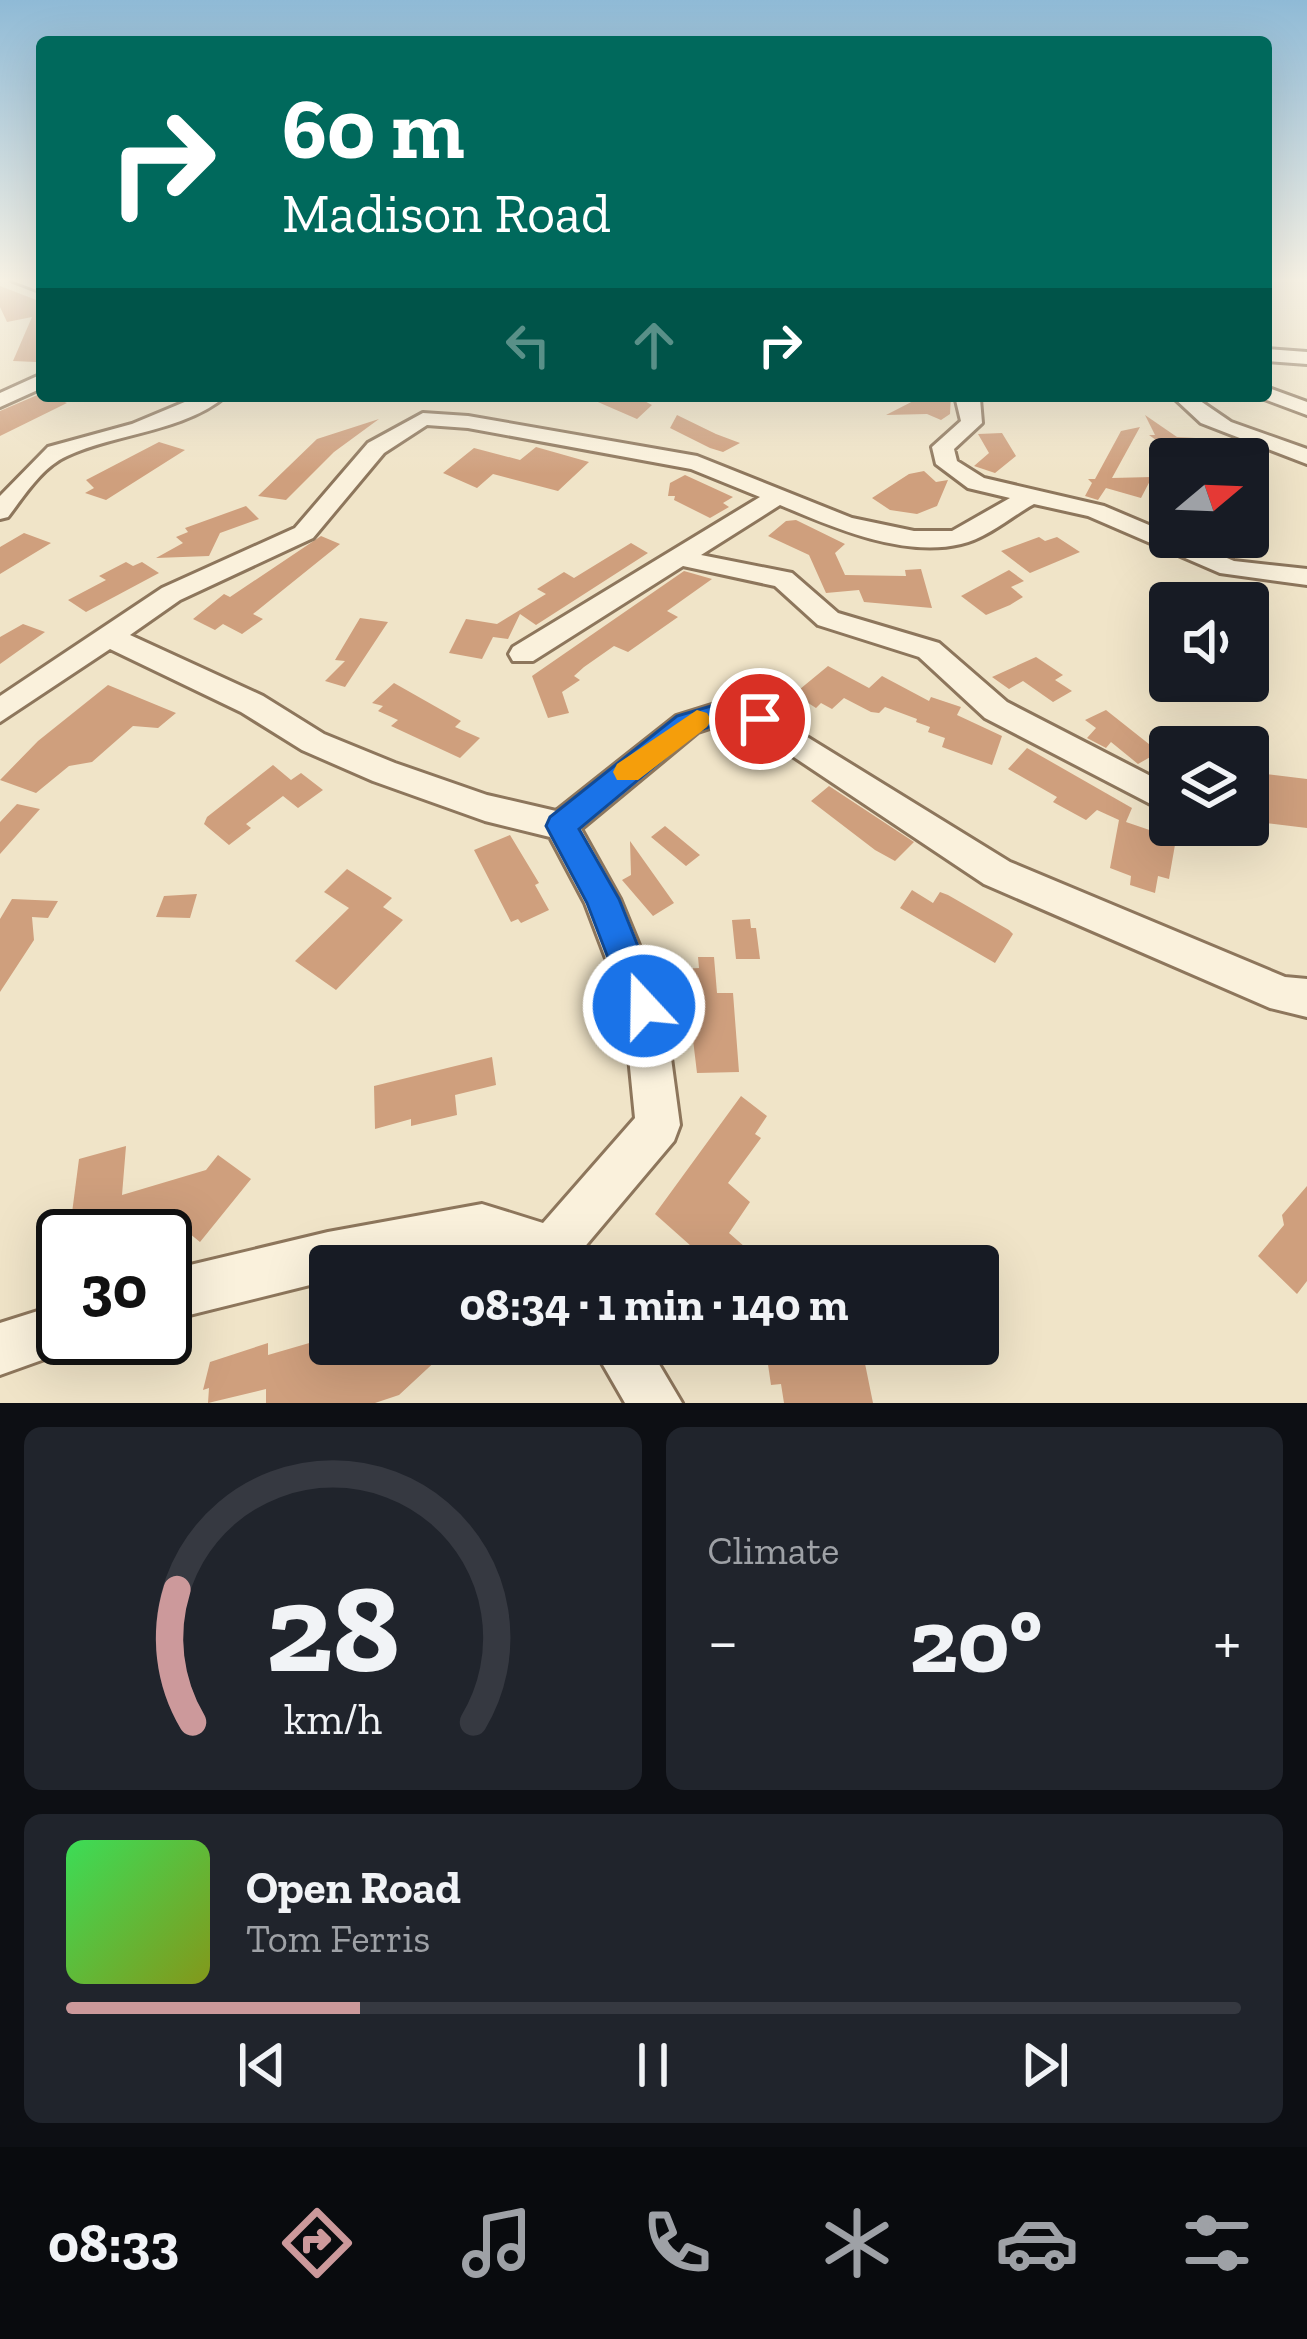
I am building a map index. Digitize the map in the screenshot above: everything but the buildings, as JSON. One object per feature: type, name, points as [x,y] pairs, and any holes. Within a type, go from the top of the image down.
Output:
[{"type":"street","points":[[1272,355],[1307,358]]},
{"type":"street","points":[[0,401],[36,383]]},
{"type":"street","points":[[1272,395],[1307,409]]},
{"type":"street","points":[[0,512],[21,483],[56,452],[139,428],[195,402]]},
{"type":"street","points":[[970,402],[972,423],[943,447],[947,464],[976,483],[1096,511],[1229,568],[1307,577]]},
{"type":"street","points":[[1186,402],[1221,427],[1307,457]]},
{"type":"street","points":[[0,711],[171,594],[304,533],[376,448],[423,419],[468,422],[697,463],[845,524],[914,538],[957,538],[1029,497]]},
{"type":"street","points":[[523,654],[779,495]]},
{"type":"street","points":[[678,556],[782,580],[828,619],[929,650],[996,710],[1149,790]]},
{"type":"street","points":[[107,636],[252,704],[313,742],[485,808],[561,826],[602,899],[644,1006],[658,1126],[568,1245]]},
{"type":"street","points":[[561,826],[687,724],[721,712],[760,719],[997,873],[1284,994],[1307,998]]},
{"type":"street","points":[[388,1245],[482,1228],[525,1245]]},
{"type":"street","points":[[192,1289],[309,1261]]},
{"type":"street","points":[[0,1348],[36,1337]]},
{"type":"street","points":[[630,1365],[656,1403]]},
{"type":"slow traffic","points":[[628,772],[697,720]]},
{"type":"route","points":[[644,1006],[602,899],[561,826],[687,724],[721,712],[760,719]]}]
